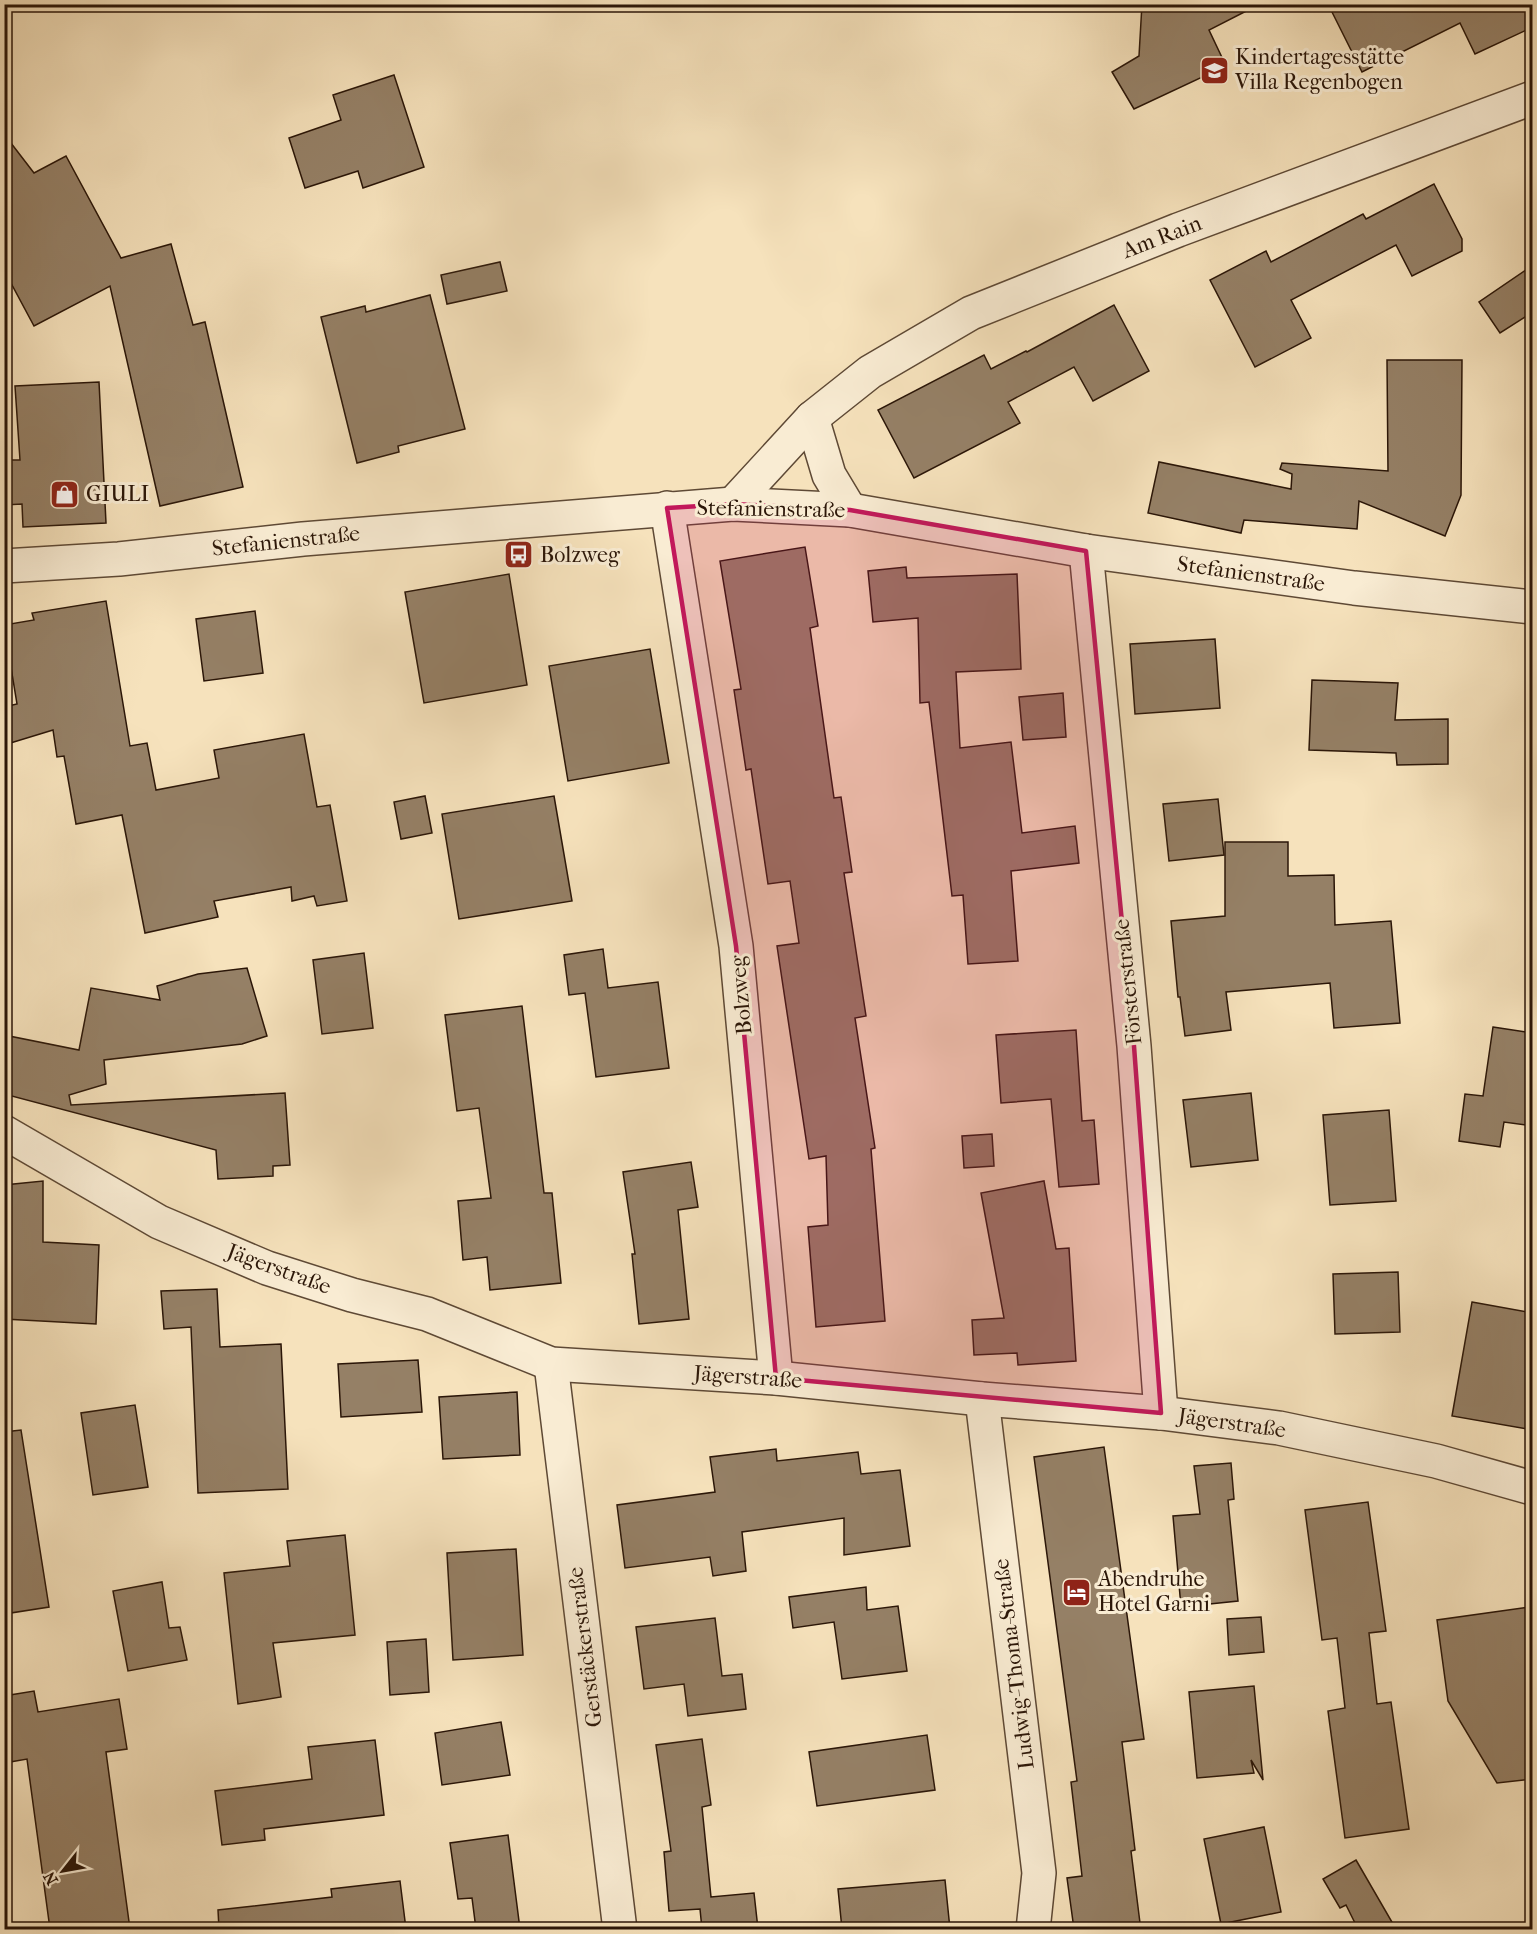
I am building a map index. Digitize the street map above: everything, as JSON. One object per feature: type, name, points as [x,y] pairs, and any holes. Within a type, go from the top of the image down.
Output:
[{"type":"street","name":"Am Rain","points":[[733,504],[812,418],[870,372],[971,313],[1178,230],[1533,98]]},
{"type":"street","points":[[812,418],[829,475],[850,510]]},
{"type":"street","name":"Stefanienstraße","points":[[4,566],[119,559],[303,539],[733,504],[850,510],[1086,551],[1354,588],[1533,606]]},
{"type":"street","name":"Bolzweg","points":[[667,508],[736,946],[776,1378]]},
{"type":"street","name":"Försterstraße","points":[[1086,551],[1134,1047],[1161,1413]]},
{"type":"street","name":"Jägerstraße","points":[[4,1132],[159,1222],[267,1268],[352,1295],[427,1314],[551,1364],[776,1378],[982,1399],[1161,1413],[1279,1428],[1436,1461],[1533,1488]]},
{"type":"street","name":"Gerstäckerstraße","points":[[551,1364],[620,1929]]},
{"type":"street","name":"Ludwig-Thoma-Straße","points":[[982,1399],[1039,1873],[1033,1929]]},
{"type":"highlighted area","points":[[733,504],[850,510],[1086,551],[1134,1046],[1161,1413],[776,1378],[736,946],[667,508]]},
{"type":"building","points":[[1142,4],[1260,4],[1209,30],[1226,66],[1134,109],[1112,72],[1139,56]]},
{"type":"building","points":[[1328,4],[1526,4],[1533,18],[1533,27],[1475,54],[1460,23],[1362,72]]},
{"type":"building","points":[[394,75],[424,167],[363,188],[358,171],[305,188],[289,138],[341,120],[333,95]]},
{"type":"building","points":[[4,134],[34,173],[66,156],[121,258],[171,244],[193,325],[205,322],[243,487],[160,506],[110,286],[34,326],[4,270]]},
{"type":"building","points":[[1434,184],[1462,239],[1462,251],[1412,276],[1396,245],[1291,300],[1311,338],[1255,367],[1210,280],[1266,251],[1271,262],[1363,214],[1366,219]]},
{"type":"building","points":[[500,262],[507,291],[447,304],[441,275]]},
{"type":"building","points":[[1533,265],[1533,312],[1500,333],[1479,302]]},
{"type":"building","points":[[430,295],[465,429],[398,446],[399,452],[357,463],[321,317],[365,306],[366,312]]},
{"type":"building","points":[[1114,305],[1149,371],[1093,401],[1074,367],[1008,402],[1020,423],[914,478],[878,410],[984,355],[991,369]]},
{"type":"building","points":[[1387,360],[1462,360],[1461,495],[1445,536],[1359,501],[1357,529],[1244,520],[1241,533],[1148,513],[1159,462],[1291,489],[1292,474],[1280,469],[1282,463],[1388,471]]},
{"type":"building","points":[[99,382],[106,523],[23,527],[22,504],[4,505],[4,460],[20,460],[15,386]]},
{"type":"building","points":[[805,547],[818,626],[810,628],[834,798],[841,797],[852,872],[844,873],[866,1016],[855,1018],[875,1148],[871,1149],[885,1321],[816,1327],[808,1227],[828,1225],[826,1156],[809,1159],[777,946],[799,943],[790,881],[768,884],[751,769],[746,770],[734,690],[741,689],[720,561]]},
{"type":"building","points":[[906,567],[907,578],[1017,574],[1021,669],[956,672],[960,748],[1011,742],[1022,833],[1075,826],[1079,863],[1011,871],[1018,961],[968,964],[963,895],[952,896],[929,702],[920,703],[918,618],[873,622],[868,571]]},
{"type":"building","points":[[509,574],[527,685],[424,703],[405,592]]},
{"type":"building","points":[[106,601],[130,746],[147,743],[156,790],[219,778],[214,750],[304,734],[317,807],[330,805],[347,901],[317,906],[314,896],[292,901],[291,887],[214,901],[218,917],[145,933],[122,815],[76,824],[64,756],[57,757],[53,730],[4,745],[4,707],[17,704],[4,625],[34,620],[32,613]]},
{"type":"building","points":[[255,611],[263,673],[204,681],[196,619]]},
{"type":"building","points":[[1215,639],[1220,708],[1135,714],[1130,644]]},
{"type":"building","points":[[650,649],[669,763],[568,781],[549,666]]},
{"type":"building","points":[[1312,680],[1398,683],[1395,720],[1448,719],[1448,764],[1397,765],[1396,753],[1309,750]]},
{"type":"building","points":[[1063,693],[1066,737],[1023,740],[1019,697]]},
{"type":"building","points":[[425,796],[432,833],[401,839],[394,802]]},
{"type":"building","points":[[554,796],[572,901],[459,919],[442,814]]},
{"type":"building","points":[[1218,799],[1224,855],[1169,861],[1163,804]]},
{"type":"building","points":[[1225,842],[1288,842],[1288,876],[1334,875],[1335,925],[1391,921],[1400,1023],[1334,1028],[1330,983],[1226,992],[1231,1030],[1185,1036],[1180,997],[1178,997],[1171,921],[1225,916]]},
{"type":"building","points":[[603,949],[608,988],[658,982],[669,1068],[596,1077],[585,993],[569,995],[564,955]]},
{"type":"building","points":[[364,953],[373,1028],[322,1034],[313,960]]},
{"type":"building","points":[[247,968],[267,1036],[242,1044],[104,1060],[106,1084],[69,1095],[71,1105],[285,1093],[290,1165],[273,1166],[273,1176],[218,1179],[216,1150],[4,1094],[4,1035],[79,1050],[91,988],[160,1000],[157,986],[198,974]]},
{"type":"building","points":[[522,1006],[544,1193],[552,1193],[561,1283],[490,1290],[487,1257],[463,1260],[458,1201],[491,1198],[479,1108],[457,1111],[445,1015]]},
{"type":"building","points":[[1493,1027],[1533,1033],[1533,1126],[1504,1122],[1500,1147],[1459,1141],[1465,1094],[1483,1096]]},
{"type":"building","points":[[1076,1030],[1082,1121],[1094,1120],[1099,1184],[1059,1187],[1051,1099],[1001,1103],[996,1035]]},
{"type":"building","points":[[1251,1093],[1258,1160],[1191,1167],[1183,1100]]},
{"type":"building","points":[[1389,1110],[1396,1201],[1330,1205],[1323,1115]]},
{"type":"building","points":[[992,1134],[994,1166],[964,1168],[962,1136]]},
{"type":"building","points":[[691,1162],[698,1207],[678,1210],[689,1319],[639,1324],[632,1254],[635,1254],[623,1172]]},
{"type":"building","points":[[43,1181],[43,1242],[99,1245],[96,1324],[4,1319],[4,1185]]},
{"type":"building","points":[[1044,1181],[1056,1249],[1069,1248],[1076,1361],[1018,1365],[1017,1353],[974,1355],[972,1320],[1004,1318],[981,1193]]},
{"type":"building","points":[[1398,1272],[1400,1332],[1335,1334],[1333,1274]]},
{"type":"building","points":[[217,1289],[220,1347],[281,1344],[288,1489],[198,1493],[191,1327],[164,1329],[161,1291]]},
{"type":"building","points":[[1472,1302],[1533,1313],[1533,1430],[1452,1416]]},
{"type":"building","points":[[418,1360],[422,1412],[341,1417],[338,1364]]},
{"type":"building","points":[[517,1392],[520,1455],[443,1459],[439,1397]]},
{"type":"building","points":[[135,1405],[148,1487],[93,1495],[81,1413]]},
{"type":"building","points":[[21,1430],[49,1607],[4,1614],[4,1432]]},
{"type":"building","points":[[1104,1447],[1144,1739],[1122,1742],[1135,1850],[1131,1851],[1140,1923],[1094,1929],[1074,1929],[1067,1878],[1082,1876],[1071,1782],[1077,1781],[1034,1457]]},
{"type":"building","points":[[776,1449],[777,1461],[858,1452],[861,1474],[900,1470],[910,1546],[844,1555],[844,1518],[742,1532],[746,1571],[713,1576],[710,1557],[625,1568],[617,1505],[715,1492],[710,1457]]},
{"type":"building","points":[[1231,1463],[1234,1499],[1228,1500],[1238,1601],[1181,1607],[1173,1516],[1200,1514],[1194,1466]]},
{"type":"building","points":[[1368,1502],[1386,1631],[1369,1633],[1377,1704],[1391,1702],[1409,1829],[1345,1838],[1328,1711],[1345,1708],[1337,1638],[1322,1640],[1305,1510]]},
{"type":"building","points":[[345,1535],[355,1635],[273,1643],[281,1697],[238,1704],[224,1573],[290,1566],[287,1541]]},
{"type":"building","points":[[516,1549],[523,1655],[453,1660],[447,1553]]},
{"type":"building","points":[[162,1582],[169,1628],[180,1627],[187,1660],[128,1671],[113,1591]]},
{"type":"building","points":[[866,1587],[867,1610],[898,1606],[907,1671],[842,1679],[834,1622],[793,1628],[789,1597]]},
{"type":"building","points":[[1529,1607],[1533,1634],[1533,1779],[1497,1783],[1448,1701],[1437,1620]]},
{"type":"building","points":[[1261,1617],[1264,1652],[1229,1655],[1227,1619]]},
{"type":"building","points":[[715,1618],[722,1676],[742,1674],[746,1709],[688,1716],[684,1684],[644,1689],[636,1627]]},
{"type":"building","points":[[426,1639],[429,1692],[390,1695],[387,1642]]},
{"type":"building","points":[[1254,1686],[1263,1780],[1251,1760],[1254,1773],[1197,1778],[1189,1692]]},
{"type":"building","points":[[34,1691],[38,1712],[119,1699],[127,1749],[106,1752],[130,1929],[50,1929],[27,1759],[4,1763],[4,1696]]},
{"type":"building","points":[[501,1722],[510,1775],[442,1785],[435,1733]]},
{"type":"building","points":[[927,1735],[935,1790],[817,1806],[809,1752]]},
{"type":"building","points":[[702,1739],[711,1805],[702,1807],[711,1897],[754,1893],[758,1929],[702,1929],[700,1909],[669,1911],[664,1852],[671,1851],[656,1745]]},
{"type":"building","points":[[375,1740],[384,1815],[264,1829],[265,1840],[222,1845],[215,1791],[312,1779],[308,1747]]},
{"type":"building","points":[[1264,1827],[1281,1912],[1221,1924],[1204,1839]]},
{"type":"building","points":[[508,1835],[520,1929],[476,1929],[472,1898],[458,1899],[450,1843]]},
{"type":"building","points":[[1356,1860],[1396,1929],[1358,1929],[1346,1905],[1340,1908],[1323,1879]]},
{"type":"building","points":[[945,1880],[950,1929],[842,1929],[838,1889]]},
{"type":"building","points":[[400,1881],[406,1929],[219,1929],[218,1910],[332,1897],[331,1889]]},
{"type":"place","name":"Kindertagesstätte Villa Regenbogen","points":[[1214,70]]},
{"type":"place","name":"GIULI","points":[[65,494]]},
{"type":"place","name":"Bolzweg","points":[[519,555]]},
{"type":"place","name":"Abendruhe Hotel Garni","points":[[1077,1592]]}]
